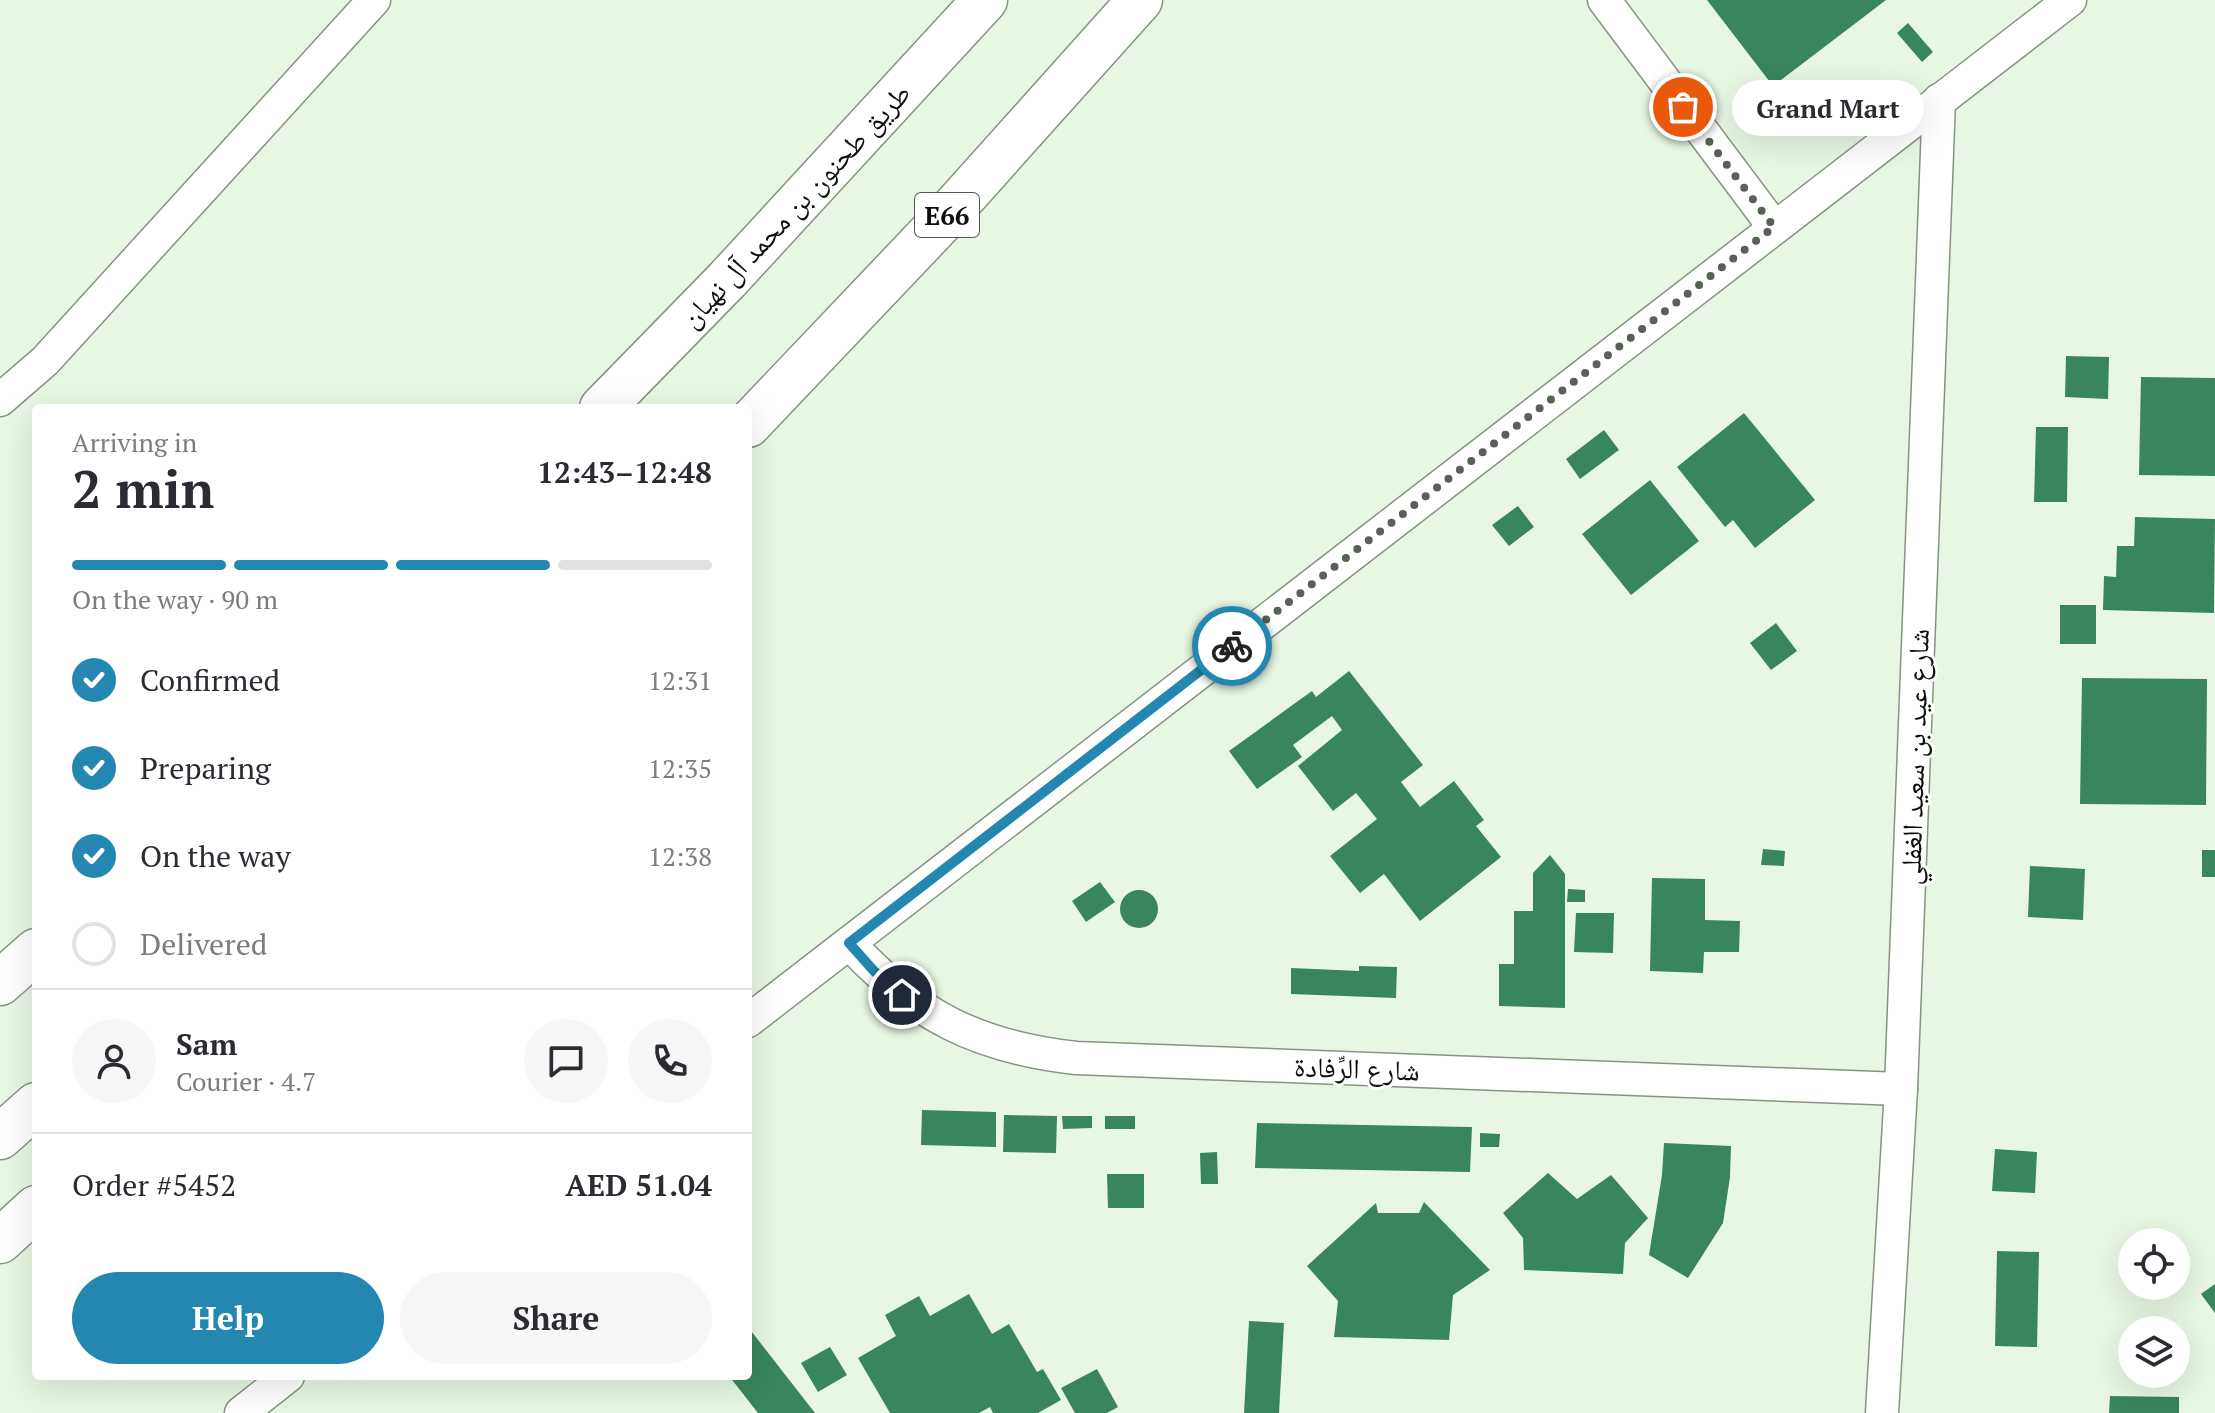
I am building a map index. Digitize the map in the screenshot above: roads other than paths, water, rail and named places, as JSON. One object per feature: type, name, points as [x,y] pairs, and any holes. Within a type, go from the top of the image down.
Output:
[{"type":"highway","name":"طريق طحنون بن محمد آل نهيان","points":[[606,404],[727,280],[985,0]]},
{"type":"highway","name":"E66","points":[[752,421],[942,221],[1140,0]]},
{"type":"highway","points":[[0,983],[32,955]]},
{"type":"highway","points":[[0,1137],[32,1109]]},
{"type":"highway","points":[[0,1241],[32,1212]]},
{"type":"street","points":[[0,400],[45,361],[374,0]]},
{"type":"street","points":[[1604,0],[1774,227]]},
{"type":"street","points":[[752,1018],[2070,0]]},
{"type":"street","name":"شارع عيد بن سعيد الغفلي","points":[[1882,1413],[1901,1089],[1939,100]]},
{"type":"street","name":"شارع الرِّفادة","points":[[849,943],[874,971],[902,995],[933,1015],[966,1033],[1038,1054],[1076,1058],[1901,1089]]},
{"type":"street","points":[[241,1413],[283,1380]]},
{"type":"place","name":"Grand Mart","points":[[1683,107]]}]
